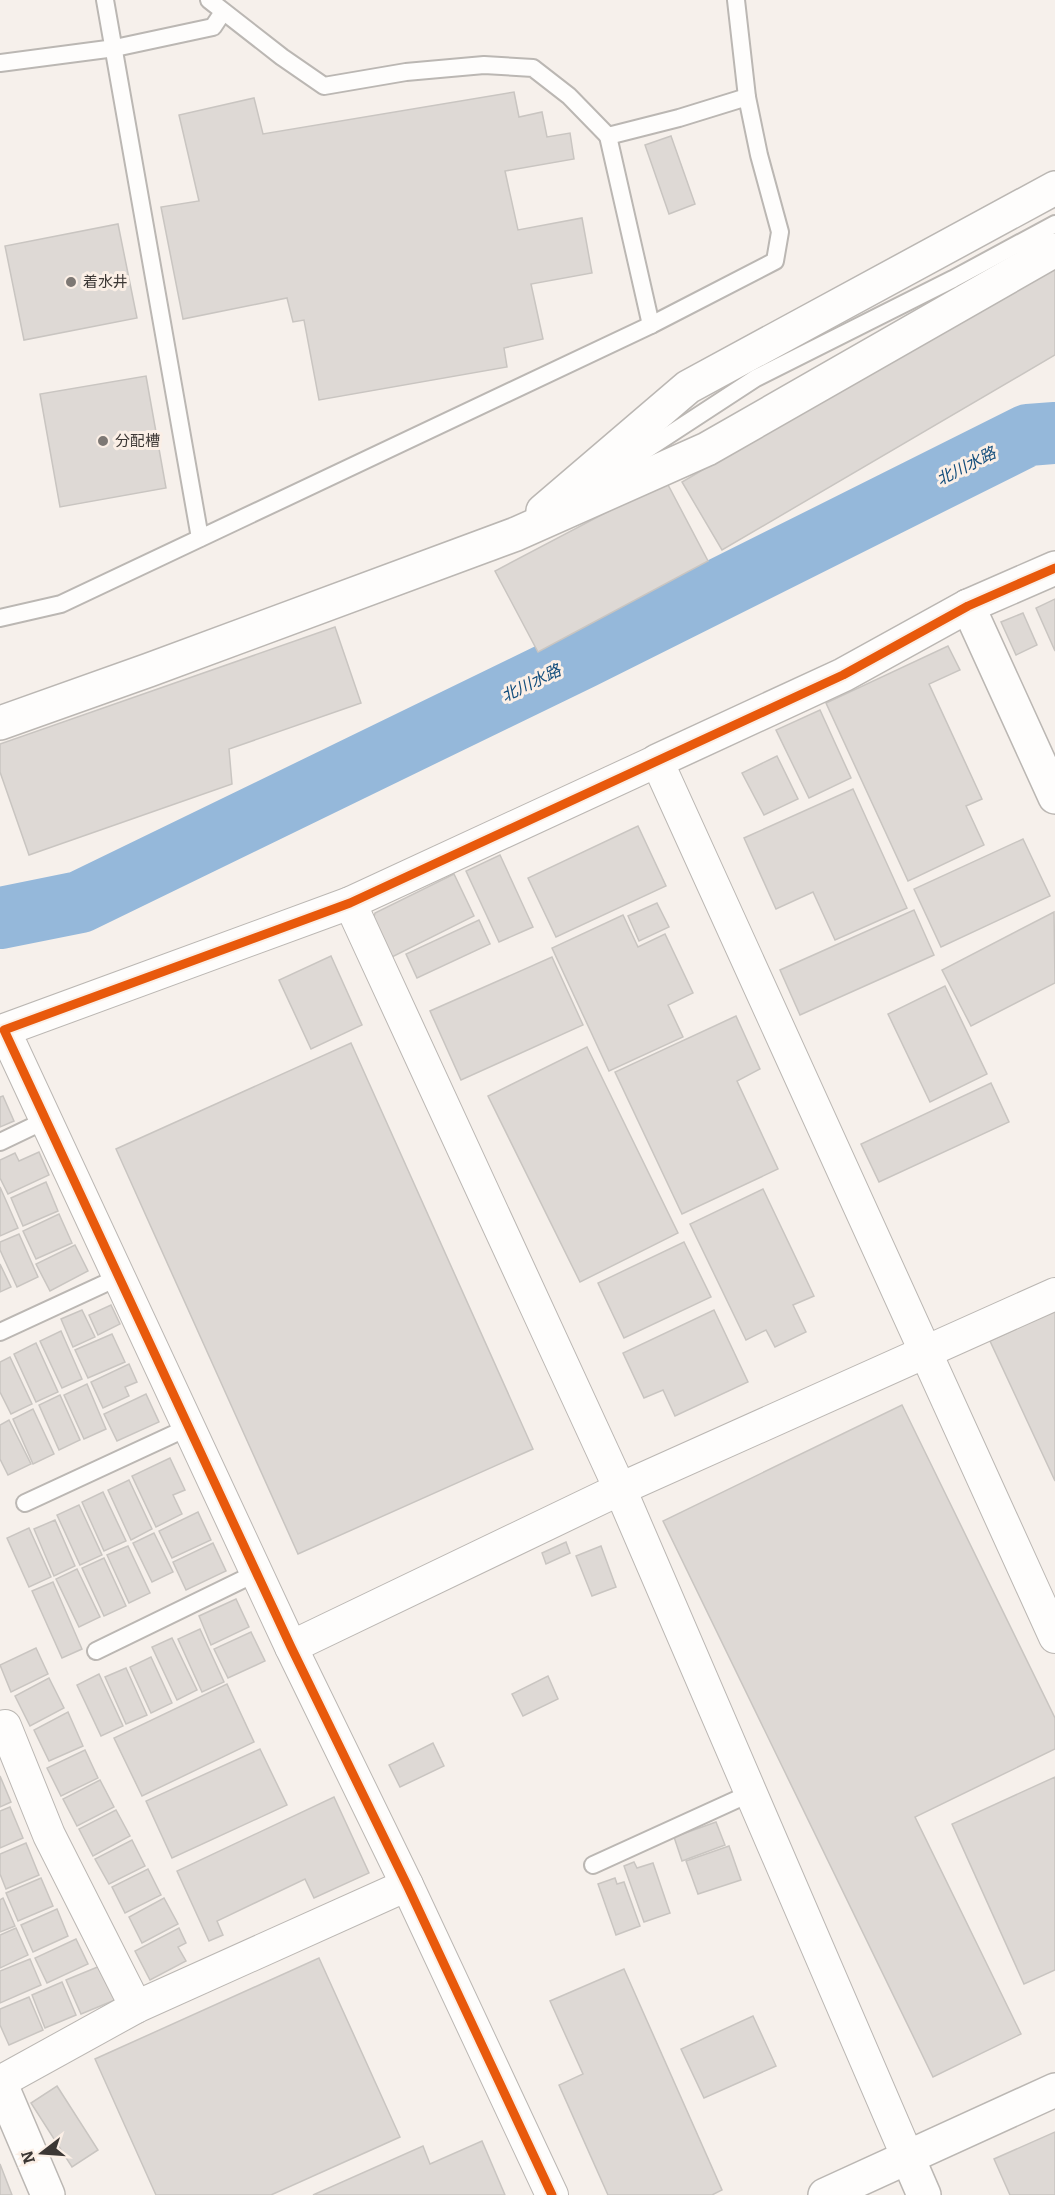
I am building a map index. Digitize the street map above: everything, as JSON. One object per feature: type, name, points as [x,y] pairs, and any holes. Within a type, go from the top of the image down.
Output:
[{"type":"street","points":[[516,534],[688,387],[1055,188]]},
{"type":"street","points":[[0,723],[516,534],[707,449],[1055,250]]},
{"type":"street","points":[[552,2195],[407,1885],[256,1573],[4,1030],[350,903],[843,675],[968,606],[1055,568]]},
{"type":"street","points":[[968,606],[1055,797]]},
{"type":"street","points":[[657,761],[1055,1637]]},
{"type":"street","points":[[350,903],[620,1489],[924,2195]]},
{"type":"street","points":[[291,1647],[620,1489],[1055,1294]]},
{"type":"street","points":[[5,1738],[49,1834],[136,2007]]},
{"type":"street","points":[[48,2195],[0,2082],[136,2007],[407,1885]]},
{"type":"street","points":[[825,2195],[1055,2090]]},
{"type":"lane","points":[[105,0],[200,538]]},
{"type":"lane","points":[[209,0],[282,57],[324,86],[406,72],[473,66],[533,68],[569,96],[608,136],[651,325]]},
{"type":"lane","points":[[0,618],[61,604],[651,325],[775,261],[780,231],[759,155],[747,97],[736,0]]},
{"type":"lane","points":[[0,63],[115,48],[213,27],[224,12]]},
{"type":"lane","points":[[608,136],[679,118],[747,97]]},
{"type":"lane","points":[[516,534],[756,378],[953,279],[1055,224]]},
{"type":"lane","points":[[0,1142],[46,1120]]},
{"type":"lane","points":[[0,1332],[119,1277]]},
{"type":"lane","points":[[25,1503],[189,1427]]},
{"type":"lane","points":[[96,1651],[256,1573]]},
{"type":"lane","points":[[593,1865],[751,1793]]},
{"type":"building","points":[[514,92],[519,117],[542,112],[547,137],[570,133],[574,159],[505,171],[518,230],[582,218],[592,273],[531,284],[543,339],[504,348],[507,367],[319,400],[304,320],[293,322],[287,298],[183,319],[161,207],[199,201],[179,115],[254,98],[263,134]]},
{"type":"building","points":[[671,136],[695,204],[669,214],[645,145]]},
{"type":"building","name":"着水井","points":[[118,224],[137,318],[24,340],[5,246]]},
{"type":"building","points":[[1055,263],[1055,355],[722,550],[682,482]]},
{"type":"building","name":"分配槽","points":[[146,376],[166,488],[60,507],[40,394]]},
{"type":"building","points":[[666,481],[708,561],[538,652],[495,571]]},
{"type":"building","points":[[1055,599],[1055,651],[1036,608]]},
{"type":"building","points":[[1023,613],[1037,645],[1016,655],[1001,622]]},
{"type":"building","points":[[335,627],[361,703],[229,749],[232,784],[29,855],[0,772],[0,744]]},
{"type":"building","points":[[948,646],[960,670],[929,684],[982,799],[966,806],[984,845],[908,881],[826,703]]},
{"type":"building","points":[[820,710],[851,778],[809,798],[776,730]]},
{"type":"building","points":[[777,756],[798,799],[764,815],[742,773]]},
{"type":"building","points":[[853,789],[907,908],[835,940],[813,892],[776,909],[744,838]]},
{"type":"building","points":[[638,826],[666,886],[556,937],[528,878]]},
{"type":"building","points":[[1023,839],[1050,896],[941,947],[914,889]]},
{"type":"building","points":[[500,855],[533,927],[499,942],[466,871]]},
{"type":"building","points":[[454,874],[474,916],[386,960],[371,928],[375,913]]},
{"type":"building","points":[[657,903],[669,927],[639,941],[628,916]]},
{"type":"building","points":[[914,910],[934,955],[800,1015],[780,970]]},
{"type":"building","points":[[1054,912],[1055,983],[971,1026],[942,970]]},
{"type":"building","points":[[623,915],[638,947],[665,934],[693,993],[668,1005],[683,1037],[609,1071],[552,948]]},
{"type":"building","points":[[479,920],[490,944],[417,978],[406,954]]},
{"type":"building","points":[[331,956],[362,1025],[311,1049],[279,980]]},
{"type":"building","points":[[552,957],[583,1025],[461,1080],[430,1011]]},
{"type":"building","points":[[945,986],[987,1074],[930,1102],[888,1014]]},
{"type":"building","points":[[736,1016],[760,1069],[737,1081],[778,1169],[682,1214],[615,1072]]},
{"type":"building","points":[[351,1043],[533,1449],[298,1554],[116,1149]]},
{"type":"building","points":[[587,1047],[678,1233],[580,1282],[488,1096]]},
{"type":"building","points":[[991,1083],[1009,1122],[879,1182],[861,1144]]},
{"type":"building","points":[[3,1096],[14,1121],[0,1127],[0,1097]]},
{"type":"building","points":[[39,1152],[49,1175],[8,1194],[0,1178],[0,1160],[15,1153],[19,1161]]},
{"type":"building","points":[[46,1182],[58,1211],[23,1226],[11,1198]]},
{"type":"building","points":[[0,1187],[18,1228],[0,1236]]},
{"type":"building","points":[[763,1189],[814,1296],[793,1305],[806,1332],[775,1347],[766,1330],[746,1340],[690,1224]]},
{"type":"building","points":[[59,1214],[72,1243],[36,1259],[23,1231]]},
{"type":"building","points":[[19,1234],[38,1277],[17,1287],[0,1250],[0,1242]]},
{"type":"building","points":[[684,1242],[711,1297],[624,1338],[598,1283]]},
{"type":"building","points":[[75,1245],[88,1271],[50,1291],[36,1264]]},
{"type":"building","points":[[0,1264],[11,1287],[0,1292]]},
{"type":"building","points":[[111,1305],[120,1324],[98,1335],[89,1315]]},
{"type":"building","points":[[82,1310],[95,1337],[73,1347],[61,1319]]},
{"type":"building","points":[[714,1310],[748,1382],[675,1416],[663,1390],[644,1398],[623,1353]]},
{"type":"building","points":[[1055,1311],[1055,1481],[990,1341]]},
{"type":"building","points":[[61,1331],[82,1379],[62,1388],[40,1341]]},
{"type":"building","points":[[112,1334],[125,1362],[88,1378],[75,1350]]},
{"type":"building","points":[[36,1343],[58,1392],[36,1402],[14,1354]]},
{"type":"building","points":[[10,1357],[32,1404],[11,1414],[0,1392],[0,1362]]},
{"type":"building","points":[[129,1364],[137,1382],[125,1387],[129,1396],[103,1408],[91,1382]]},
{"type":"building","points":[[87,1384],[106,1429],[84,1439],[64,1395]]},
{"type":"building","points":[[146,1394],[159,1422],[117,1441],[104,1414]]},
{"type":"building","points":[[60,1395],[80,1440],[59,1450],[39,1405]]},
{"type":"building","points":[[902,1405],[1055,1718],[1055,1749],[915,1817],[1021,2034],[933,2077],[663,1521]]},
{"type":"building","points":[[33,1409],[54,1454],[33,1464],[13,1419]]},
{"type":"building","points":[[9,1420],[31,1464],[8,1475],[0,1459],[0,1425]]},
{"type":"building","points":[[170,1458],[185,1490],[173,1495],[182,1514],[156,1527],[132,1476]]},
{"type":"building","points":[[129,1480],[152,1529],[131,1540],[108,1490]]},
{"type":"building","points":[[103,1492],[126,1541],[104,1551],[82,1502]]},
{"type":"building","points":[[79,1505],[102,1555],[80,1565],[57,1515]]},
{"type":"building","points":[[198,1512],[211,1540],[172,1558],[159,1531]]},
{"type":"building","points":[[55,1520],[75,1566],[54,1576],[34,1529]]},
{"type":"building","points":[[29,1528],[51,1577],[29,1587],[7,1538]]},
{"type":"building","points":[[154,1533],[173,1572],[152,1582],[133,1543]]},
{"type":"building","points":[[566,1542],[570,1553],[546,1564],[542,1553]]},
{"type":"building","points":[[213,1543],[226,1571],[186,1590],[173,1562]]},
{"type":"building","points":[[128,1546],[150,1593],[129,1603],[107,1555]]},
{"type":"building","points":[[601,1546],[616,1587],[592,1596],[576,1556]]},
{"type":"building","points":[[104,1558],[126,1606],[104,1616],[82,1568]]},
{"type":"building","points":[[77,1569],[100,1617],[79,1627],[56,1579]]},
{"type":"building","points":[[53,1582],[82,1649],[62,1658],[32,1591]]},
{"type":"building","points":[[236,1599],[249,1627],[211,1645],[199,1616]]},
{"type":"building","points":[[200,1629],[224,1682],[202,1692],[178,1639]]},
{"type":"building","points":[[251,1632],[265,1661],[228,1678],[214,1649]]},
{"type":"building","points":[[172,1638],[197,1690],[177,1700],[152,1647]]},
{"type":"building","points":[[36,1648],[48,1674],[11,1692],[0,1665]]},
{"type":"building","points":[[151,1657],[172,1703],[151,1713],[130,1667]]},
{"type":"building","points":[[126,1668],[147,1715],[126,1724],[105,1677]]},
{"type":"building","points":[[99,1674],[123,1726],[101,1736],[77,1685]]},
{"type":"building","points":[[548,1676],[558,1699],[523,1716],[512,1694]]},
{"type":"building","points":[[49,1678],[64,1708],[30,1726],[15,1696]]},
{"type":"building","points":[[227,1684],[254,1742],[142,1796],[114,1738]]},
{"type":"building","points":[[68,1712],[83,1746],[49,1761],[34,1730]]},
{"type":"building","points":[[433,1743],[444,1766],[400,1787],[389,1765]]},
{"type":"building","points":[[260,1749],[287,1805],[172,1858],[146,1801]]},
{"type":"building","points":[[85,1750],[98,1778],[61,1796],[47,1768]]},
{"type":"building","points":[[0,1776],[11,1802],[0,1807]]},
{"type":"building","points":[[1055,1777],[1055,1970],[1024,1984],[952,1824]]},
{"type":"building","points":[[100,1780],[114,1807],[77,1826],[63,1799]]},
{"type":"building","points":[[334,1797],[369,1873],[314,1898],[305,1879],[217,1921],[223,1935],[209,1941],[177,1871]]},
{"type":"building","points":[[10,1807],[23,1838],[0,1848],[0,1811]]},
{"type":"building","points":[[116,1810],[130,1836],[93,1856],[79,1829]]},
{"type":"building","points":[[716,1822],[725,1845],[682,1861],[674,1837]]},
{"type":"building","points":[[132,1840],[145,1866],[109,1884],[95,1859]]},
{"type":"building","points":[[26,1843],[39,1875],[6,1889],[0,1874],[0,1854]]},
{"type":"building","points":[[729,1846],[741,1880],[698,1894],[686,1861]]},
{"type":"building","points":[[634,1862],[637,1868],[653,1863],[670,1913],[644,1922],[624,1866]]},
{"type":"building","points":[[148,1869],[161,1895],[125,1913],[112,1887]]},
{"type":"building","points":[[41,1878],[53,1906],[18,1921],[6,1893]]},
{"type":"building","points":[[615,1878],[617,1884],[624,1882],[640,1926],[616,1935],[598,1884]]},
{"type":"building","points":[[3,1898],[15,1926],[0,1932],[0,1900]]},
{"type":"building","points":[[164,1898],[178,1924],[142,1943],[129,1917]]},
{"type":"building","points":[[57,1909],[68,1936],[33,1952],[21,1925]]},
{"type":"building","points":[[16,1928],[28,1955],[0,1968],[0,1935]]},
{"type":"building","points":[[179,1928],[186,1943],[178,1947],[186,1961],[150,1980],[135,1951]]},
{"type":"building","points":[[76,1939],[88,1964],[47,1983],[35,1958]]},
{"type":"building","points":[[319,1958],[400,2137],[271,2195],[156,2195],[95,2059]]},
{"type":"building","points":[[30,1959],[41,1985],[0,2003],[0,1971]]},
{"type":"building","points":[[100,1966],[115,2000],[81,2014],[66,1980]]},
{"type":"building","points":[[624,1969],[722,2190],[712,2195],[608,2195],[559,2085],[583,2074],[550,2001]]},
{"type":"building","points":[[62,1982],[76,2015],[45,2028],[32,1995]]},
{"type":"building","points":[[29,1997],[43,2030],[9,2045],[0,2025],[0,2009]]},
{"type":"building","points":[[753,2016],[776,2066],[704,2098],[681,2049]]},
{"type":"building","points":[[57,2086],[98,2150],[72,2167],[31,2103]]},
{"type":"building","points":[[1055,2132],[1055,2195],[1010,2195],[994,2159]]},
{"type":"building","points":[[482,2141],[505,2195],[313,2195],[423,2146],[430,2164]]},
{"type":"building","points":[[0,2164],[12,2195],[0,2195]]},
{"type":"waterway","name":"北川水路","points":[[0,918],[80,902],[582,658],[1028,435],[1055,433]]},
{"type":"cycle path","points":[[552,2195],[407,1885],[291,1647],[4,1030],[350,903],[843,675],[968,606],[1055,568]]},
{"type":"place","name":"着水井","points":[[71,282]]},
{"type":"place","name":"分配槽","points":[[103,441]]}]
